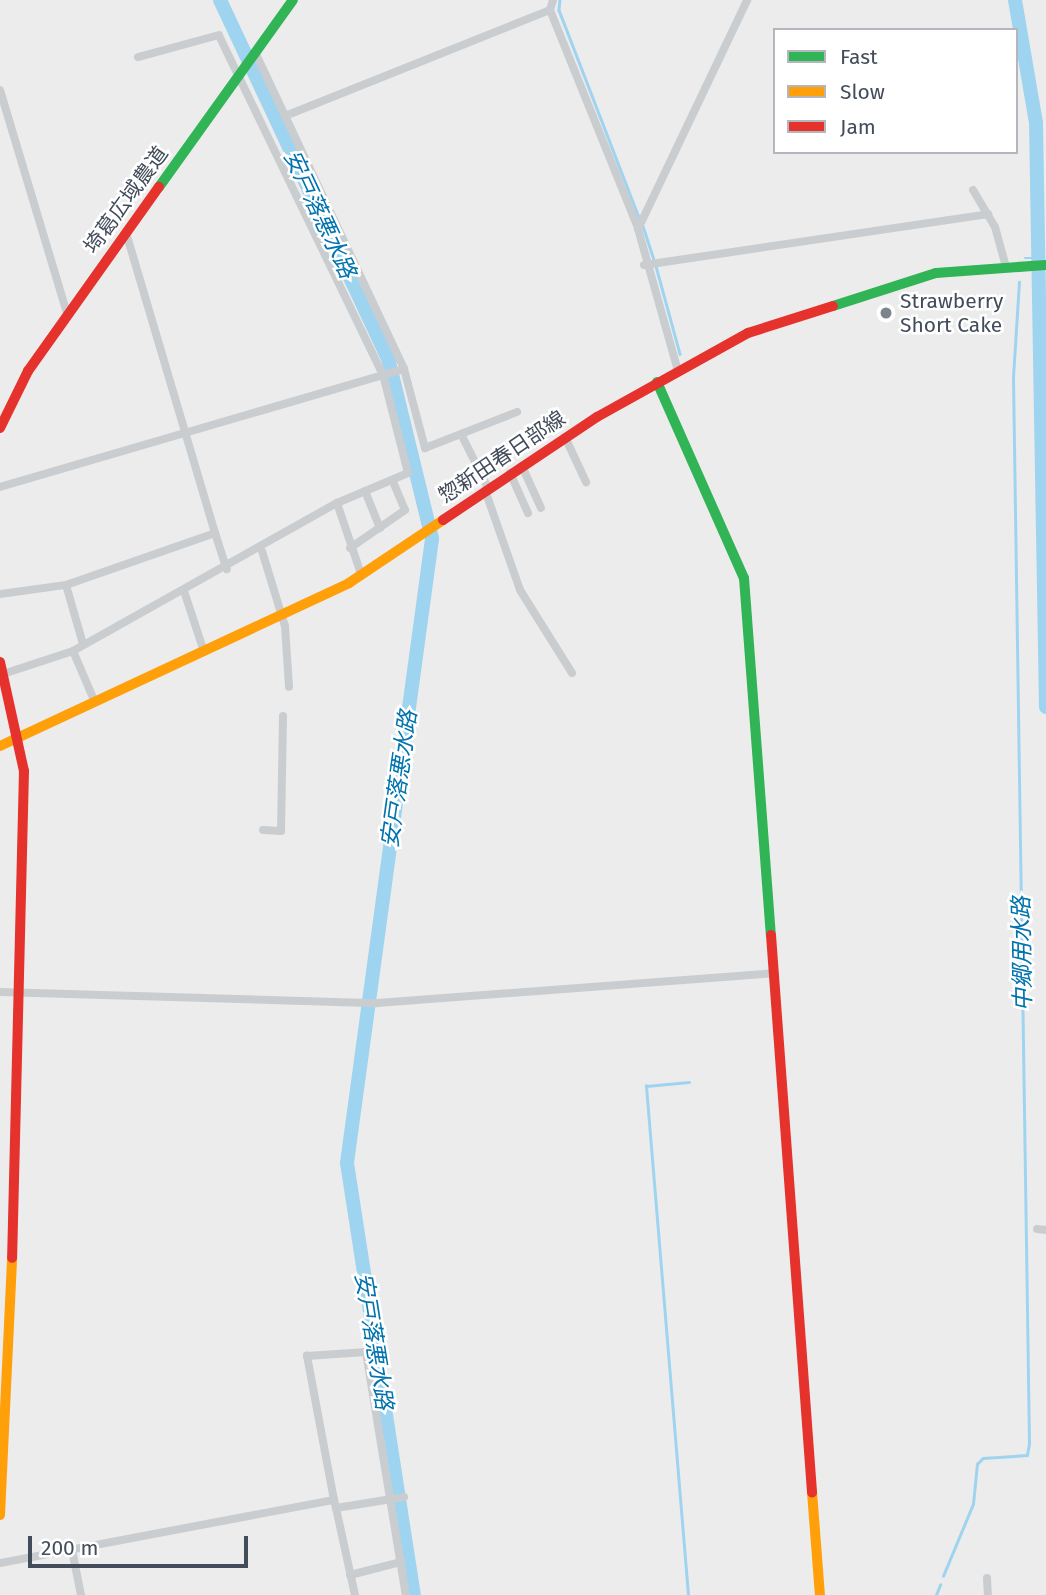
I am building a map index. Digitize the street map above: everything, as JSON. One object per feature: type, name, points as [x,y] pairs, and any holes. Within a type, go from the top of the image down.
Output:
[{"type":"street","name":"埼葛広域農道","points":[[0,428],[28,370],[293,0]]},
{"type":"street","points":[[553,0],[551,10],[638,229],[644,265],[678,371]]},
{"type":"street","points":[[638,229],[747,0]]},
{"type":"street","points":[[285,116],[551,10]]},
{"type":"street","points":[[0,1515],[19,988],[21,736],[1,670],[73,651],[262,551],[337,503],[408,473],[383,375],[241,72],[219,35],[138,57]]},
{"type":"street","points":[[254,54],[404,369],[425,448],[517,412]]},
{"type":"street","points":[[0,90],[67,314]]},
{"type":"street","points":[[973,190],[988,214],[1006,267]]},
{"type":"street","points":[[644,265],[988,214]]},
{"type":"street","points":[[126,233],[227,569]]},
{"type":"street","name":"惣新田春日部線","points":[[0,746],[94,700],[282,618],[361,574],[565,437],[657,382],[748,333],[864,291],[936,273],[1046,265]]},
{"type":"street","points":[[0,487],[404,369]]},
{"type":"street","points":[[657,382],[744,578],[820,1595]]},
{"type":"street","points":[[461,434],[487,489],[520,590],[572,673]]},
{"type":"street","points":[[565,437],[586,482]]},
{"type":"street","points":[[522,466],[541,508]]},
{"type":"street","points":[[510,473],[527,513]]},
{"type":"street","points":[[350,548],[405,510],[392,480]]},
{"type":"street","points":[[365,491],[380,528]]},
{"type":"street","points":[[337,503],[361,574]]},
{"type":"street","points":[[0,594],[66,585],[215,533]]},
{"type":"street","points":[[262,551],[282,618],[289,687]]},
{"type":"street","points":[[66,585],[83,644]]},
{"type":"street","points":[[184,592],[204,652]]},
{"type":"street","points":[[73,651],[94,700]]},
{"type":"street","points":[[263,831],[281,831],[283,716]]},
{"type":"street","points":[[0,992],[19,988],[377,1003],[773,973]]},
{"type":"street","points":[[355,1595],[307,1356],[366,1352],[406,1595]]},
{"type":"street","points":[[0,1563],[335,1504],[404,1497]]},
{"type":"street","points":[[72,1550],[80,1595]]},
{"type":"street","points":[[351,1575],[401,1562]]},
{"type":"street","points":[[987,1578],[988,1595]]},
{"type":"waterway","name":"安戸落悪水路","points":[[220,0],[388,358],[432,539],[347,1163],[414,1595]]},
{"type":"waterway","points":[[560,0],[559,10],[640,220]]},
{"type":"waterway","points":[[1015,0],[1036,123],[1046,707]]},
{"type":"waterway","points":[[643,226],[654,260]]},
{"type":"waterway","points":[[1025,258],[1039,258]]},
{"type":"waterway","points":[[656,266],[680,354]]},
{"type":"waterway","name":"中郷用水路","points":[[943,1576],[973,1504],[977,1464],[983,1458],[1027,1455],[1029,1444],[1013,377],[1019,282]]},
{"type":"waterway","points":[[688,1595],[646,1086],[689,1082]]},
{"type":"waterway","name":"中郷用水路","points":[[936,1595],[940,1585]]},
{"type":"traffic: fast","points":[[159,187],[293,0]]},
{"type":"traffic: fast","points":[[833,306],[936,273],[1046,265]]},
{"type":"traffic: fast","points":[[657,382],[744,578],[771,935]]},
{"type":"traffic: slow","points":[[0,746],[349,583],[443,520]]},
{"type":"traffic: slow","points":[[0,1515],[12,1258]]},
{"type":"traffic: slow","points":[[812,1492],[820,1595]]},
{"type":"traffic: jam","points":[[0,428],[28,371],[159,187]]},
{"type":"traffic: jam","points":[[443,520],[597,417],[748,333],[833,306]]},
{"type":"traffic: jam","points":[[0,662],[24,771],[12,1258]]},
{"type":"traffic: jam","points":[[771,935],[812,1492]]},
{"type":"place","name":"Strawberry Short Cake","points":[[886,313]]}]
